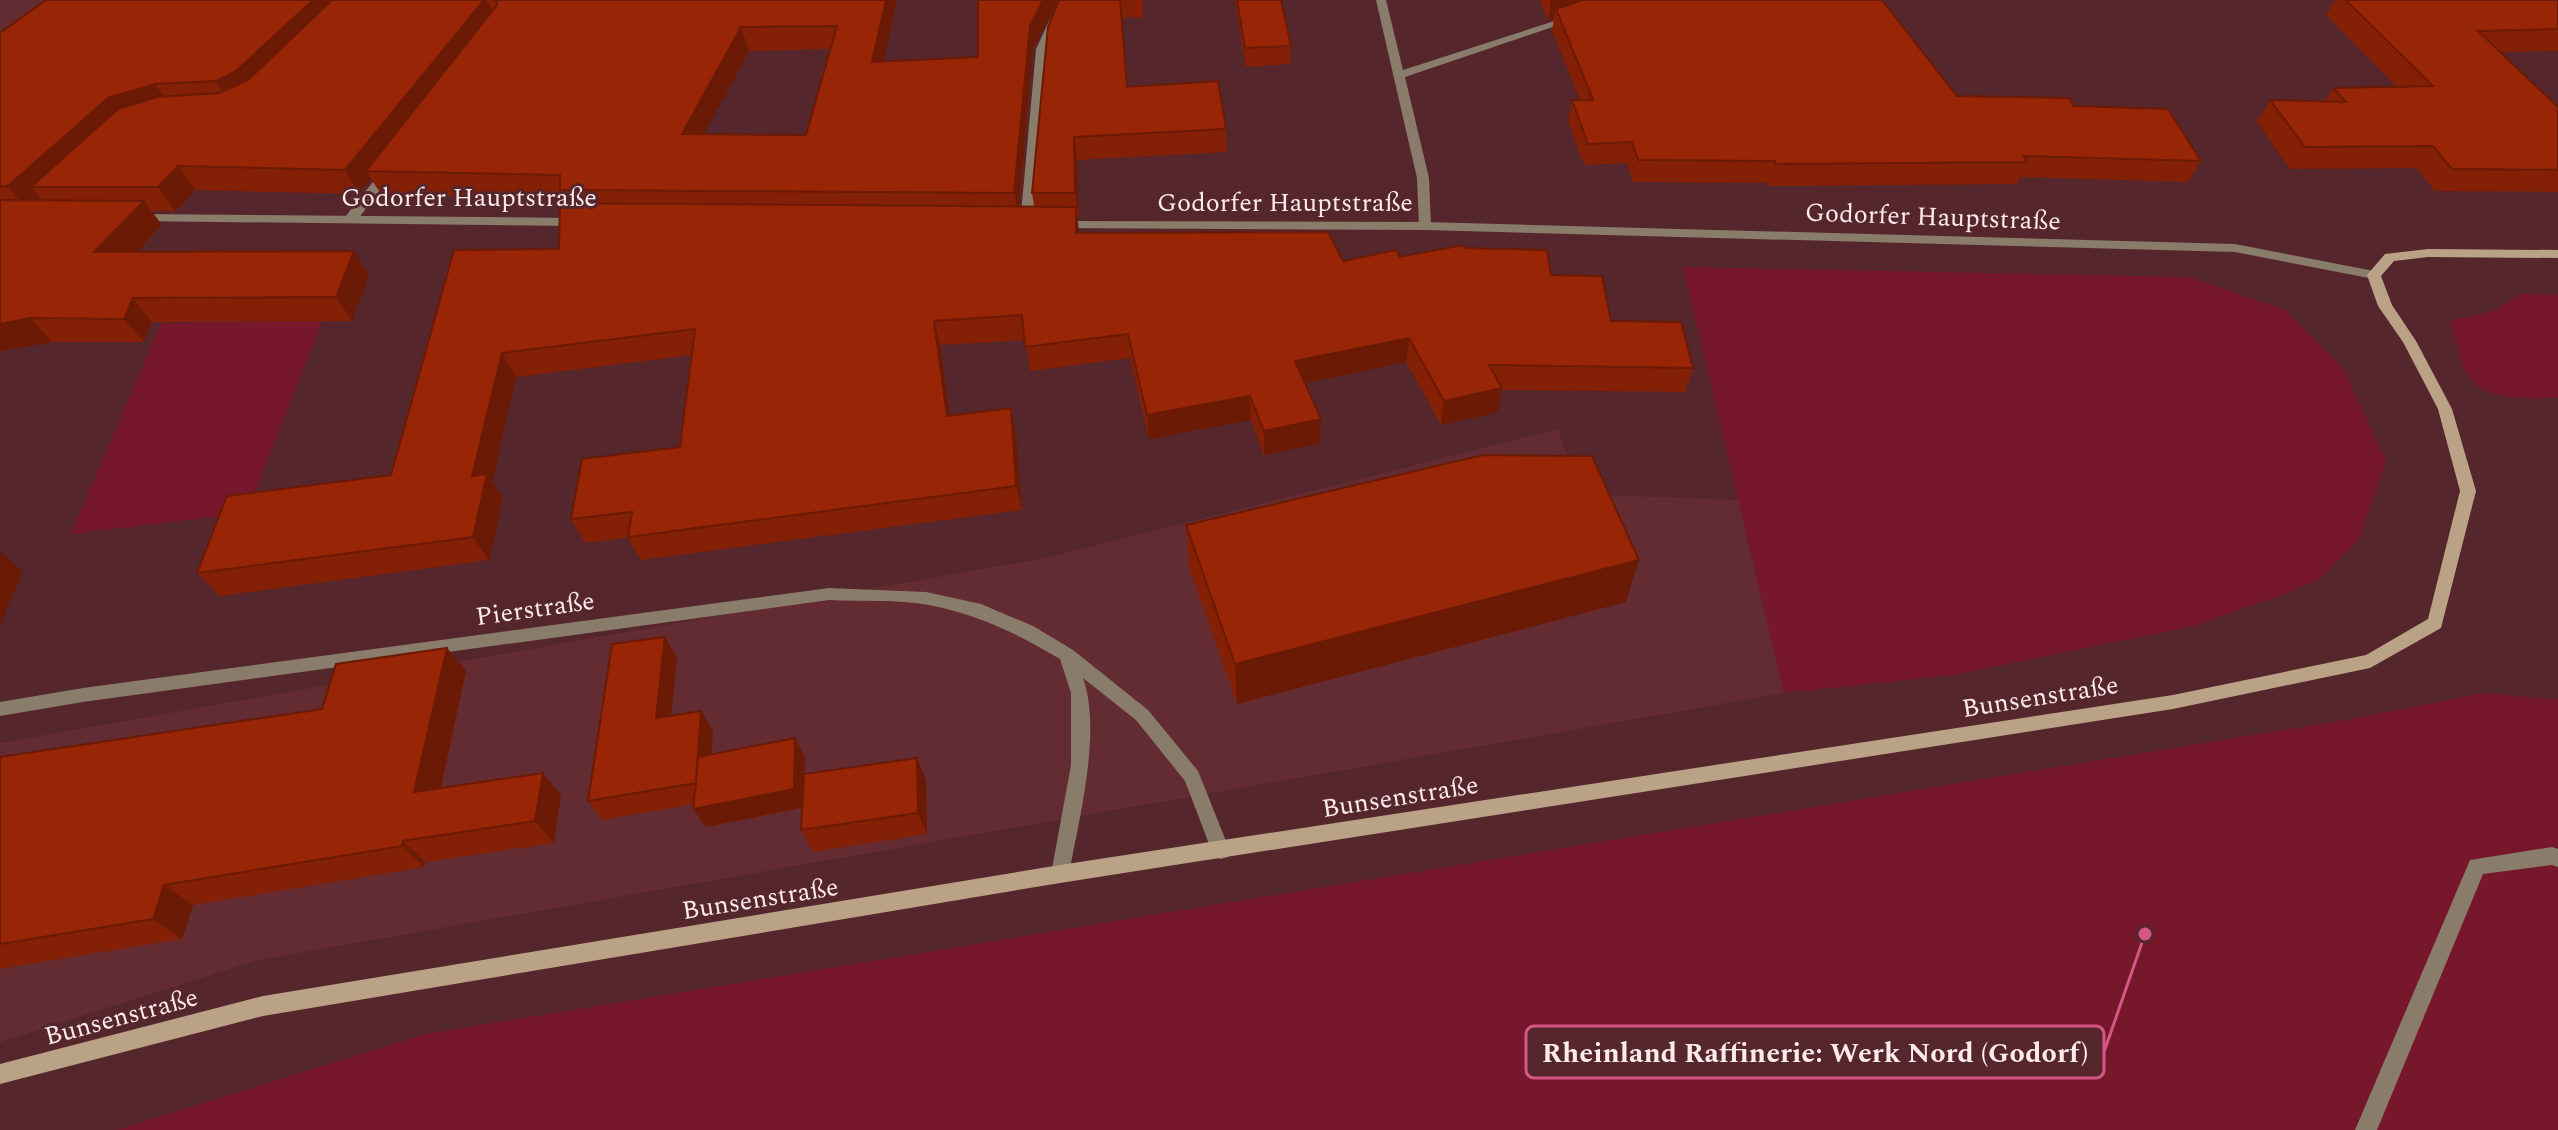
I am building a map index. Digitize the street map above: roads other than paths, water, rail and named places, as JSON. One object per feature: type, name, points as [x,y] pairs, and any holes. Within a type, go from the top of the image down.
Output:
[{"type":"main road","points":[[2374,275],[2390,257],[2403,255],[2558,254]]},
{"type":"main road","name":"Bunsenstraße","points":[[0,1074],[263,1006],[1060,874],[2173,702],[2370,661],[2435,623],[2468,491],[2445,409],[2409,341],[2385,306],[2374,275]]},
{"type":"street","points":[[1026,225],[1042,49],[1064,0]]},
{"type":"street","points":[[1381,0],[1423,178],[1425,226]]},
{"type":"street","points":[[1398,76],[1591,12]]},
{"type":"street","points":[[350,220],[397,159]]},
{"type":"street","name":"Godorfer Hauptstraße","points":[[127,218],[586,222]]},
{"type":"street","name":"Godorfer Hauptstraße","points":[[1010,225],[1425,226],[2235,248],[2374,275]]},
{"type":"street","name":"Pierstraße","points":[[0,709],[83,695],[829,594],[926,598],[981,611],[1027,631],[1067,655],[1142,715],[1192,777],[1221,851]]},
{"type":"street","points":[[1060,874],[1080,765],[1080,693],[1067,655]]},
{"type":"street","points":[[2366,1130],[2477,866],[2552,856],[2558,858]]},
{"type":"place","name":"Rheinland Raffinerie: Werk Nord (Godorf)","points":[[2145,934]]}]
